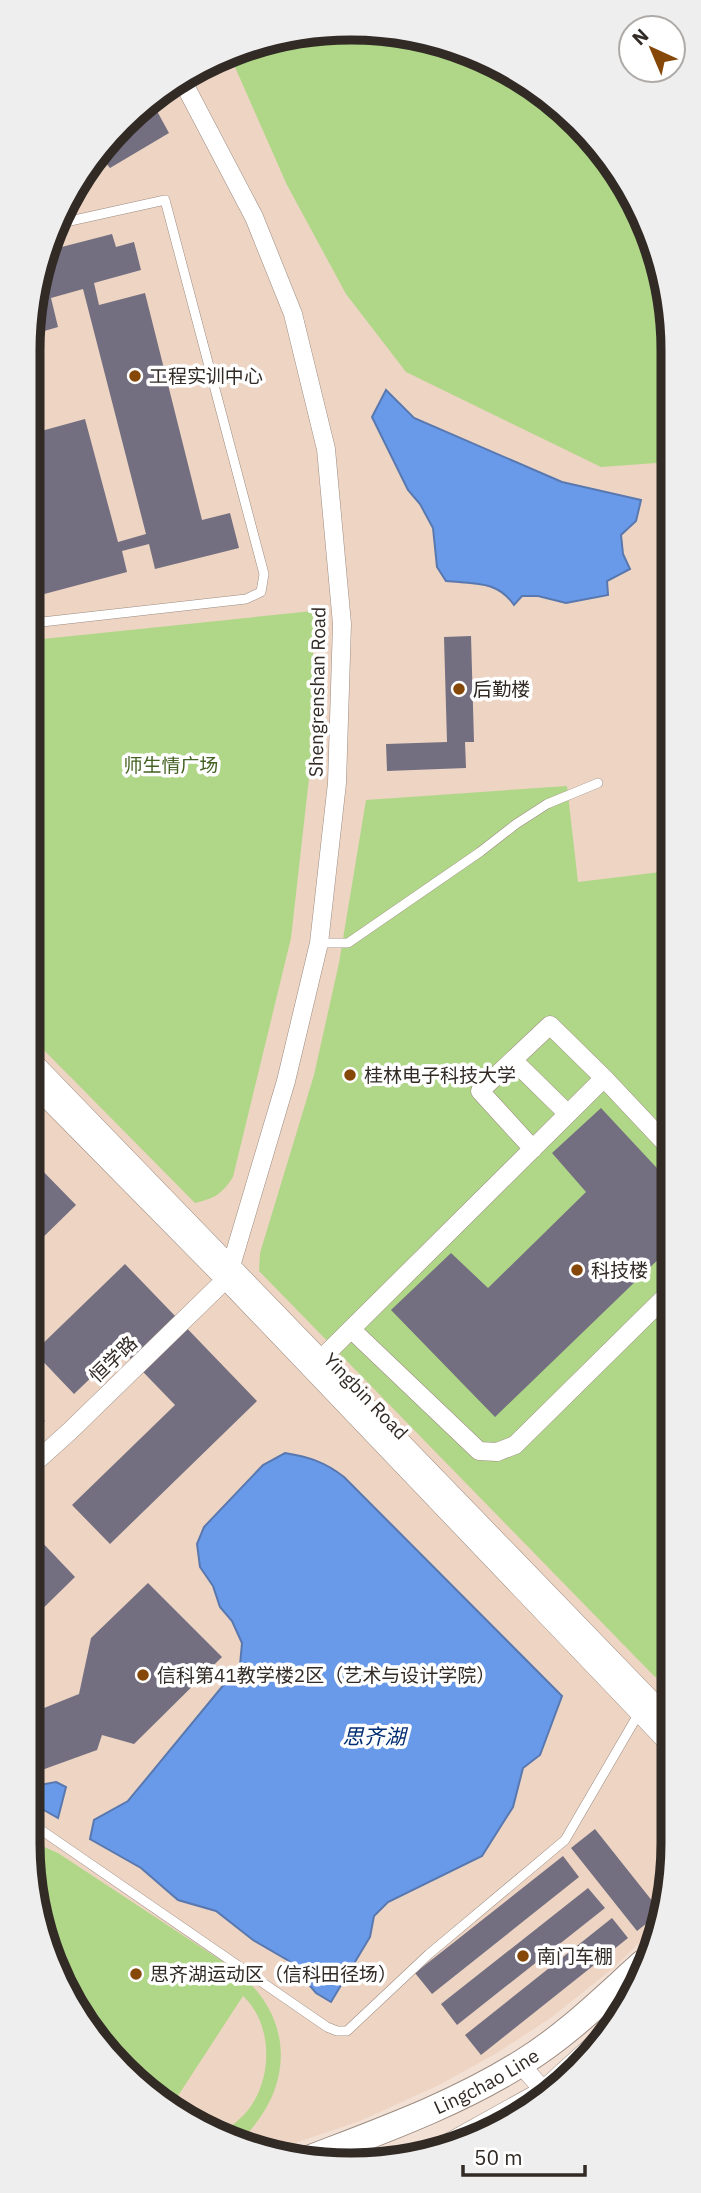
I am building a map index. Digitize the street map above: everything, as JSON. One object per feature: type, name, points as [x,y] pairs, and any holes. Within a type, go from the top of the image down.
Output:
[{"type":"main road","name":"Lingchao Line","points":[[327,2152],[469,2094],[520,2064],[583,2017],[632,1973]]},
{"type":"street","name":"Shengrenshan Road","points":[[186,88],[254,217],[292,314],[326,449],[342,624],[337,783],[319,943],[286,1081],[228,1273]]},
{"type":"street","points":[[533,1149],[480,1091],[551,1025],[661,1139]]},
{"type":"street","points":[[513,1060],[568,1114]]},
{"type":"street","name":"Yingbin Road","points":[[40,1069],[661,1736]]},
{"type":"street","points":[[321,1359],[604,1078]]},
{"type":"street","name":"Yingbin Road","points":[[40,1092],[321,1359],[661,1710]]},
{"type":"street","name":"恒学路","points":[[40,1457],[228,1273]]},
{"type":"street","points":[[351,1329],[479,1451],[497,1452],[515,1445],[661,1301]]},
{"type":"street","points":[[520,2064],[541,2087]]},
{"type":"lane","points":[[40,623],[246,600],[261,592],[264,574],[165,200],[68,221]]},
{"type":"lane","points":[[319,943],[348,943],[547,804],[598,783]]},
{"type":"lane","points":[[40,1829],[327,2027],[347,2031],[429,1954],[565,1840],[639,1713]]},
{"type":"shaded area","name":"桂林电子科技大学","points":[[350,40],[411,46],[469,64],[523,93],[570,131],[608,178],[637,232],[655,290],[661,350],[661,1842],[655,1903],[646,1936],[616,1966],[552,2017],[497,2053],[439,2085],[360,2121],[286,2146],[213,2121],[146,2076],[104,2031],[72,1980],[46,1903],[40,1842],[40,350],[46,290],[64,232],[82,195],[117,146],[146,117],[195,82],[232,64],[290,46]]},
{"type":"green space","points":[[330,41],[371,41],[411,46],[488,72],[539,104],[570,131],[597,162],[629,213],[644,251],[655,290],[660,330],[661,463],[601,467],[406,372],[346,294],[287,185],[233,63],[251,57],[290,46]]},
{"type":"green space","name":"师生情广场","points":[[313,611],[313,743],[291,938],[233,1177],[217,1195],[195,1203],[40,1046],[40,639]]},
{"type":"green space","points":[[567,786],[578,882],[661,872],[661,1676],[655,1677],[259,1271],[260,1253],[314,1075],[339,963],[366,800]]},
{"type":"green space","name":"思齐湖运动区（信科田径场）","points":[[40,1845],[58,1853],[234,1969],[254,1987],[268,2008],[277,2029],[281,2051],[279,2074],[272,2097],[260,2118],[246,2134],[228,2127],[247,2111],[258,2093],[266,2064],[266,2049],[260,2020],[243,1996],[176,2099],[162,2089],[117,2047],[72,1980],[46,1903]]},
{"type":"water","points":[[386,390],[414,418],[562,482],[641,500],[636,521],[621,535],[623,554],[630,569],[607,581],[608,595],[566,603],[538,596],[522,596],[514,605],[492,587],[446,581],[437,567],[433,528],[420,504],[408,490],[372,417]]},
{"type":"water","name":"思齐湖","points":[[285,1453],[316,1461],[344,1477],[562,1696],[540,1755],[523,1768],[513,1807],[482,1856],[388,1902],[374,1916],[370,1937],[331,2002],[316,1993],[289,1961],[253,1940],[216,1911],[178,1900],[141,1868],[90,1839],[94,1820],[128,1801],[240,1665],[242,1643],[232,1621],[220,1607],[213,1586],[200,1567],[197,1544],[204,1527],[263,1465]]},
{"type":"water","points":[[56,1782],[66,1787],[58,1818],[40,1808],[40,1785]]},
{"type":"building","points":[[156,109],[169,133],[110,168],[104,161],[131,131]]},
{"type":"building","name":"工程实训中心","points":[[112,234],[116,247],[134,242],[141,270],[94,283],[99,305],[145,293],[202,520],[230,513],[239,548],[155,569],[149,544],[122,551],[127,572],[40,595],[40,431],[85,419],[118,542],[146,534],[83,289],[51,298],[58,327],[41,332],[46,290],[58,248]]},
{"type":"building","name":"后勤楼","points":[[471,636],[474,742],[465,742],[466,768],[387,771],[386,744],[447,742],[444,637]]},
{"type":"building","name":"科技楼","points":[[601,1108],[661,1172],[661,1257],[495,1417],[391,1310],[451,1253],[488,1288],[586,1192],[552,1153]]},
{"type":"building","points":[[40,1168],[76,1205],[40,1240]]},
{"type":"building","points":[[125,1264],[257,1401],[110,1544],[72,1505],[175,1405],[121,1349],[74,1394],[40,1358],[40,1346]]},
{"type":"building","points":[[40,1540],[75,1577],[40,1611]]},
{"type":"building","name":"信科第41教学楼2区（艺术与设计学院）","points":[[148,1583],[222,1657],[134,1744],[102,1735],[97,1750],[40,1771],[40,1710],[79,1694],[91,1638]]},
{"type":"building","name":"南门车棚","points":[[595,1829],[655,1904],[651,1920],[637,1931],[571,1848]]},
{"type":"building","name":"南门车棚","points":[[563,1856],[579,1877],[432,1994],[415,1973]]},
{"type":"building","name":"南门车棚","points":[[588,1888],[605,1908],[457,2025],[441,2004]]},
{"type":"building","name":"南门车棚","points":[[612,1918],[628,1938],[481,2055],[465,2035]]},
{"type":"place","name":"工程实训中心","points":[[135,376]]},
{"type":"place","name":"后勤楼","points":[[459,689]]},
{"type":"place","name":"桂林电子科技大学","points":[[350,1075]]},
{"type":"place","name":"科技楼","points":[[577,1270]]},
{"type":"place","name":"信科第41教学楼2区（艺术与设计学院）","points":[[143,1675]]},
{"type":"place","name":"南门车棚","points":[[523,1956]]},
{"type":"place","name":"思齐湖运动区（信科田径场）","points":[[136,1974]]}]
